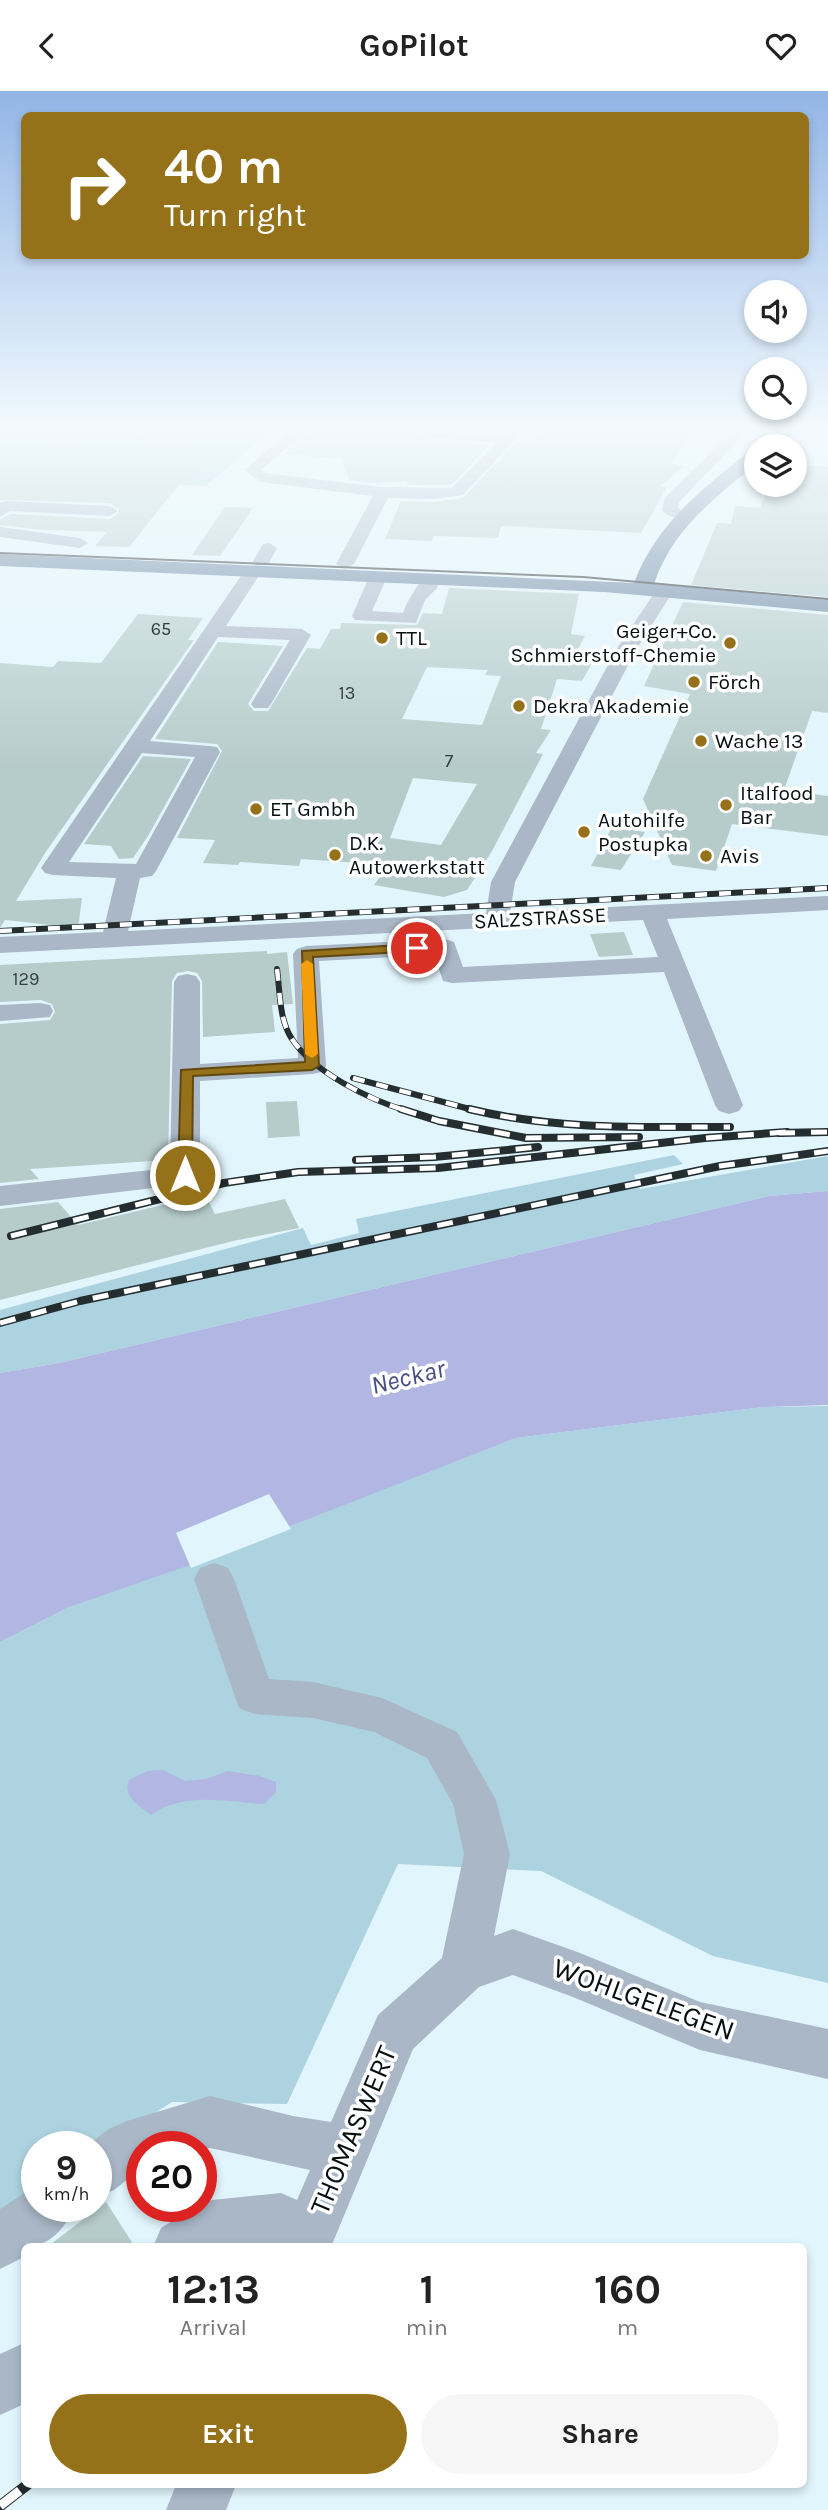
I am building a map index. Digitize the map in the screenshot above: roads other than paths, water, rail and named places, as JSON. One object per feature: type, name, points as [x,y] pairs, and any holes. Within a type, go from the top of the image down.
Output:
[{"type":"main road","points":[[644,583],[652,561],[675,540]]},
{"type":"main road","points":[[0,550],[345,564],[644,583]]},
{"type":"main road","points":[[0,561],[66,553]]},
{"type":"main road","points":[[262,560],[378,576],[644,583],[670,581],[828,594]]},
{"type":"main road","points":[[670,581],[828,606]]},
{"type":"street","points":[[25,540],[66,553],[80,540]]},
{"type":"street","points":[[345,564],[358,540]]},
{"type":"street","points":[[136,746],[209,752],[144,871],[53,868],[262,560]]},
{"type":"street","points":[[378,576],[361,617],[410,619],[417,598],[428,588],[431,578]]},
{"type":"street","points":[[498,920],[503,883],[626,650],[670,581]]},
{"type":"street","points":[[626,650],[644,583]]},
{"type":"street","points":[[214,631],[302,635],[261,704]]},
{"type":"street","points":[[114,939],[128,872]]},
{"type":"street","name":"SALZSTRASSE","points":[[0,945],[828,903]]},
{"type":"street","points":[[652,912],[729,1105]]},
{"type":"street","points":[[186,1073],[312,1066],[306,954],[445,947],[452,975],[674,964]]},
{"type":"street","points":[[0,1196],[185,1175],[187,982]]},
{"type":"street","points":[[0,1013],[40,1011]]},
{"type":"street","points":[[214,1579],[254,1696],[313,1700],[382,1716],[442,1745],[474,1800],[487,1854],[463,1970]]},
{"type":"street","name":"WOHLGELEGEN","points":[[463,1970],[513,1952],[580,1976],[700,2026],[828,2055]]},
{"type":"street","name":"THOMASWERT","points":[[307,2240],[395,2032],[463,1970]]},
{"type":"street","points":[[112,2159],[127,2147],[210,2123],[293,2142],[345,2150]]},
{"type":"street","points":[[186,2243],[212,2227],[281,2220],[307,2240]]},
{"type":"street","points":[[0,2242],[27,2222]]},
{"type":"street","points":[[0,2387],[21,2373]]},
{"type":"street","points":[[196,2510],[205,2488]]},
{"type":"water","name":"Neckar","points":[[828,1191],[828,1405],[765,1407],[516,1438],[190,1565],[69,1607],[0,1642],[0,1373],[59,1363],[769,1196]]},
{"type":"water","points":[[163,1770],[185,1781],[206,1779],[228,1771],[260,1776],[276,1782],[276,1792],[264,1804],[191,1800],[177,1803],[151,1815],[137,1805],[127,1786],[129,1780],[148,1771]]},
{"type":"tram line","points":[[0,553],[583,577],[828,599]]},
{"type":"railway","points":[[0,931],[828,888]]},
{"type":"railway","points":[[277,969],[285,1023],[301,1051],[344,1083],[376,1100],[404,1110]]},
{"type":"railway","points":[[353,1078],[472,1110]]},
{"type":"railway","points":[[404,1110],[439,1121],[526,1138],[639,1137]]},
{"type":"railway","points":[[472,1110],[566,1124],[730,1127]]},
{"type":"railway","points":[[472,1110],[477,1111]]},
{"type":"railway","points":[[11,1236],[224,1183],[298,1172],[438,1168],[705,1138],[787,1132]]},
{"type":"railway","points":[[779,1133],[828,1132]]},
{"type":"railway","points":[[356,1160],[434,1157],[538,1147]]},
{"type":"railway","points":[[0,1323],[80,1301],[720,1166],[828,1151]]},
{"type":"railway","points":[[0,2506],[23,2488]]},
{"type":"place","name":"TTL","points":[[382,638]]},
{"type":"place","name":"Geiger+Co. Schmierstoff-Chemie","points":[[730,643]]},
{"type":"place","name":"Förch","points":[[694,682]]},
{"type":"place","name":"Dekra Akademie","points":[[519,706]]},
{"type":"place","name":"Wache 13","points":[[701,741]]},
{"type":"place","name":"Italfood Bar","points":[[726,805]]},
{"type":"place","name":"ET Gmbh","points":[[256,809]]},
{"type":"place","name":"Autohilfe Postupka","points":[[584,832]]},
{"type":"place","name":"D.K. Autowerkstatt","points":[[335,855]]},
{"type":"place","name":"Avis","points":[[706,856]]}]
